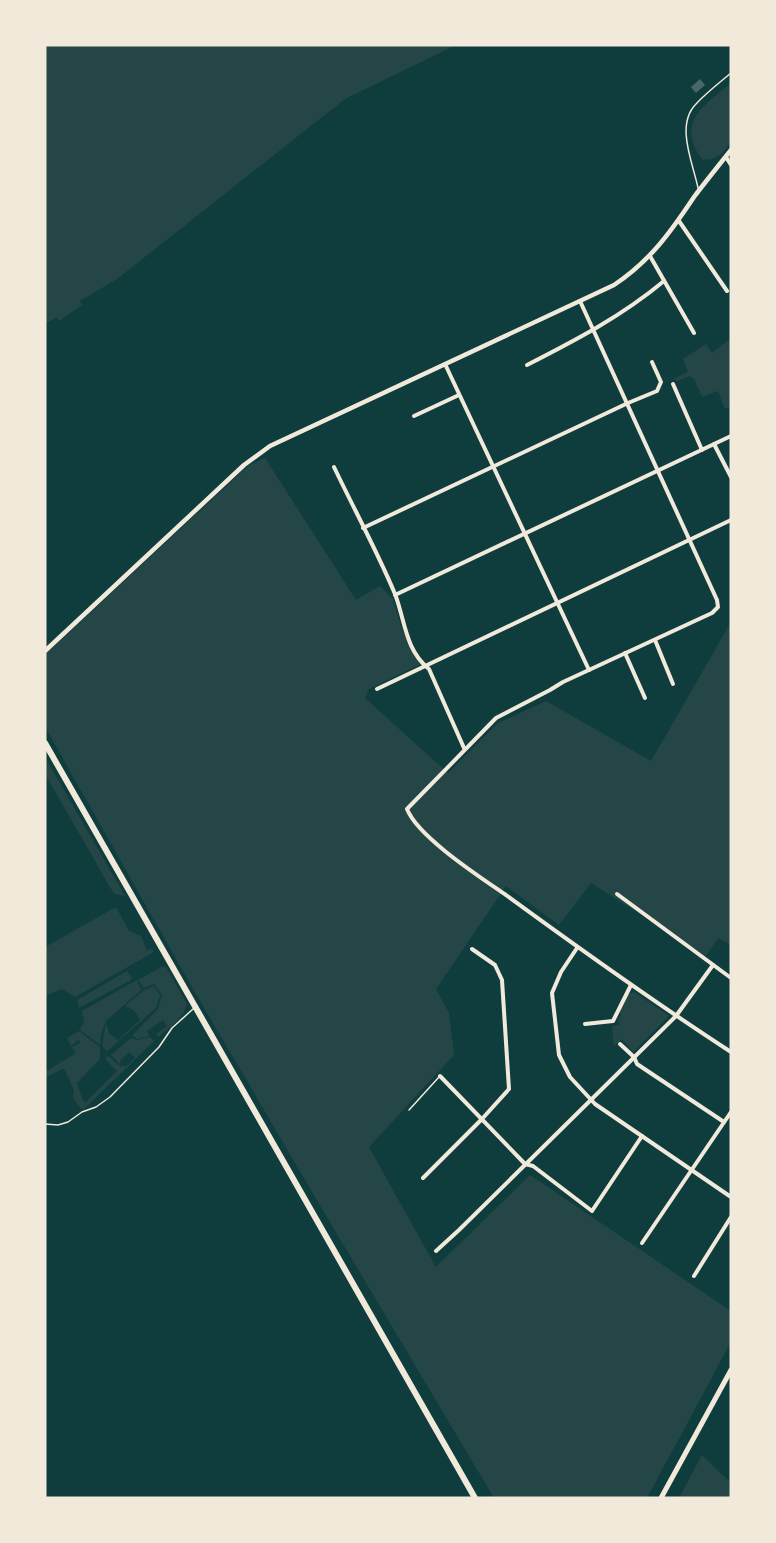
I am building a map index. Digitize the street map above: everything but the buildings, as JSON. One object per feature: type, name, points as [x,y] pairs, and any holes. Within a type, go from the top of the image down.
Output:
[{"type":"highway","points":[[45,743],[476,1498]]},
{"type":"main road","points":[[45,651],[252,458],[284,438],[614,285],[632,272],[650,256],[679,221],[698,192],[731,150]]},
{"type":"main road","points":[[661,1498],[731,1370]]},
{"type":"street","points":[[726,157],[731,165]]},
{"type":"street","points":[[679,221],[727,291]]},
{"type":"street","points":[[650,256],[694,333]]},
{"type":"street","points":[[527,365],[593,331],[637,303],[664,281]]},
{"type":"street","points":[[580,301],[717,600],[717,609],[496,717],[407,809],[414,823],[459,862],[578,948],[731,1052]]},
{"type":"street","points":[[363,528],[657,391],[661,386],[660,379],[652,362]]},
{"type":"street","points":[[444,363],[589,670]]},
{"type":"street","points":[[673,384],[702,450]]},
{"type":"street","points":[[414,416],[459,395]]},
{"type":"street","points":[[395,595],[731,436]]},
{"type":"street","points":[[714,444],[731,477]]},
{"type":"street","points":[[334,467],[395,595],[406,636],[414,652],[429,669],[464,748]]},
{"type":"street","points":[[377,689],[731,520]]},
{"type":"street","points":[[654,640],[673,684]]},
{"type":"street","points":[[625,653],[645,698]]},
{"type":"street","points":[[617,894],[731,978]]},
{"type":"street","points":[[578,948],[561,972],[552,993],[556,1040],[565,1068],[575,1083],[595,1104],[731,1197]]},
{"type":"street","points":[[423,1178],[509,1089],[502,980],[495,965],[472,949]]},
{"type":"street","points":[[436,1251],[676,1016],[713,965]]},
{"type":"street","points":[[585,1024],[613,1021],[631,985]]},
{"type":"street","points":[[620,1044],[634,1057],[636,1064],[724,1122]]},
{"type":"street","points":[[440,1076],[525,1164],[533,1166],[592,1211],[642,1136]]},
{"type":"street","points":[[642,1243],[731,1112]]},
{"type":"street","points":[[694,1276],[731,1217]]},
{"type":"lane","points":[[698,192],[686,131],[688,114],[694,105],[731,74]]},
{"type":"lane","points":[[45,1124],[58,1125],[68,1122],[110,1097],[159,1047],[172,1028],[196,1007]]},
{"type":"lane","points":[[409,1110],[440,1076]]},
{"type":"shaded area","points":[[45,45],[456,45],[345,99],[117,279],[80,301],[82,305],[59,321],[57,317],[45,324]]},
{"type":"shaded area","points":[[731,83],[731,140],[719,155],[711,159],[702,159],[694,146],[691,135],[692,124],[703,107]]},
{"type":"shaded area","points":[[731,338],[731,406],[725,409],[718,391],[702,397],[694,379],[690,376],[677,381],[673,379],[688,372],[683,359],[706,344],[712,353]]},
{"type":"shaded area","points":[[265,458],[356,600],[380,586],[393,599],[401,627],[421,664],[369,689],[365,698],[448,773],[498,723],[546,701],[651,761],[731,622],[731,945],[718,938],[706,956],[591,883],[559,925],[506,886],[436,989],[449,1013],[454,1055],[369,1147],[436,1267],[530,1175],[731,1311],[731,1342],[647,1498],[494,1498],[193,989],[45,726],[45,655],[248,466]]},
{"type":"shaded area","points":[[45,757],[125,896],[114,894],[45,774]]},
{"type":"shaded area","points":[[116,907],[129,931],[141,936],[147,950],[152,949],[154,952],[75,997],[62,989],[45,996],[45,947]]},
{"type":"shaded area","points":[[161,967],[166,967],[187,1004],[179,1019],[158,1037],[156,1034],[167,1026],[163,1020],[147,1031],[149,1036],[138,1039],[132,1036],[158,1009],[162,995],[154,984],[144,988],[138,980]]},
{"type":"shaded area","points":[[127,971],[131,980],[79,1008],[77,1000]]},
{"type":"shaded area","points":[[137,980],[141,990],[106,1021],[100,1045],[80,1030],[84,1021],[82,1011]]},
{"type":"shaded area","points":[[154,986],[160,995],[156,1008],[107,1051],[102,1046],[106,1023],[109,1033],[118,1040],[140,1020],[134,1010],[125,1006],[144,990]]},
{"type":"shaded area","points":[[634,992],[668,1017],[633,1052],[622,1039],[614,1046],[612,1026],[620,1025],[618,1020],[621,1015],[620,1011],[629,994]]},
{"type":"shaded area","points":[[79,1031],[100,1047],[100,1059],[77,1083],[85,1103],[117,1071],[105,1059],[108,1056],[121,1067],[123,1065],[125,1067],[135,1058],[129,1052],[120,1061],[121,1065],[111,1055],[131,1038],[138,1040],[150,1037],[154,1041],[84,1109],[81,1109],[73,1098],[74,1090],[64,1068],[45,1078],[45,1072],[76,1053],[72,1047],[80,1041],[78,1040],[71,1046],[67,1038]]},
{"type":"shaded area","points":[[702,1455],[731,1483],[731,1498],[679,1498]]}]
